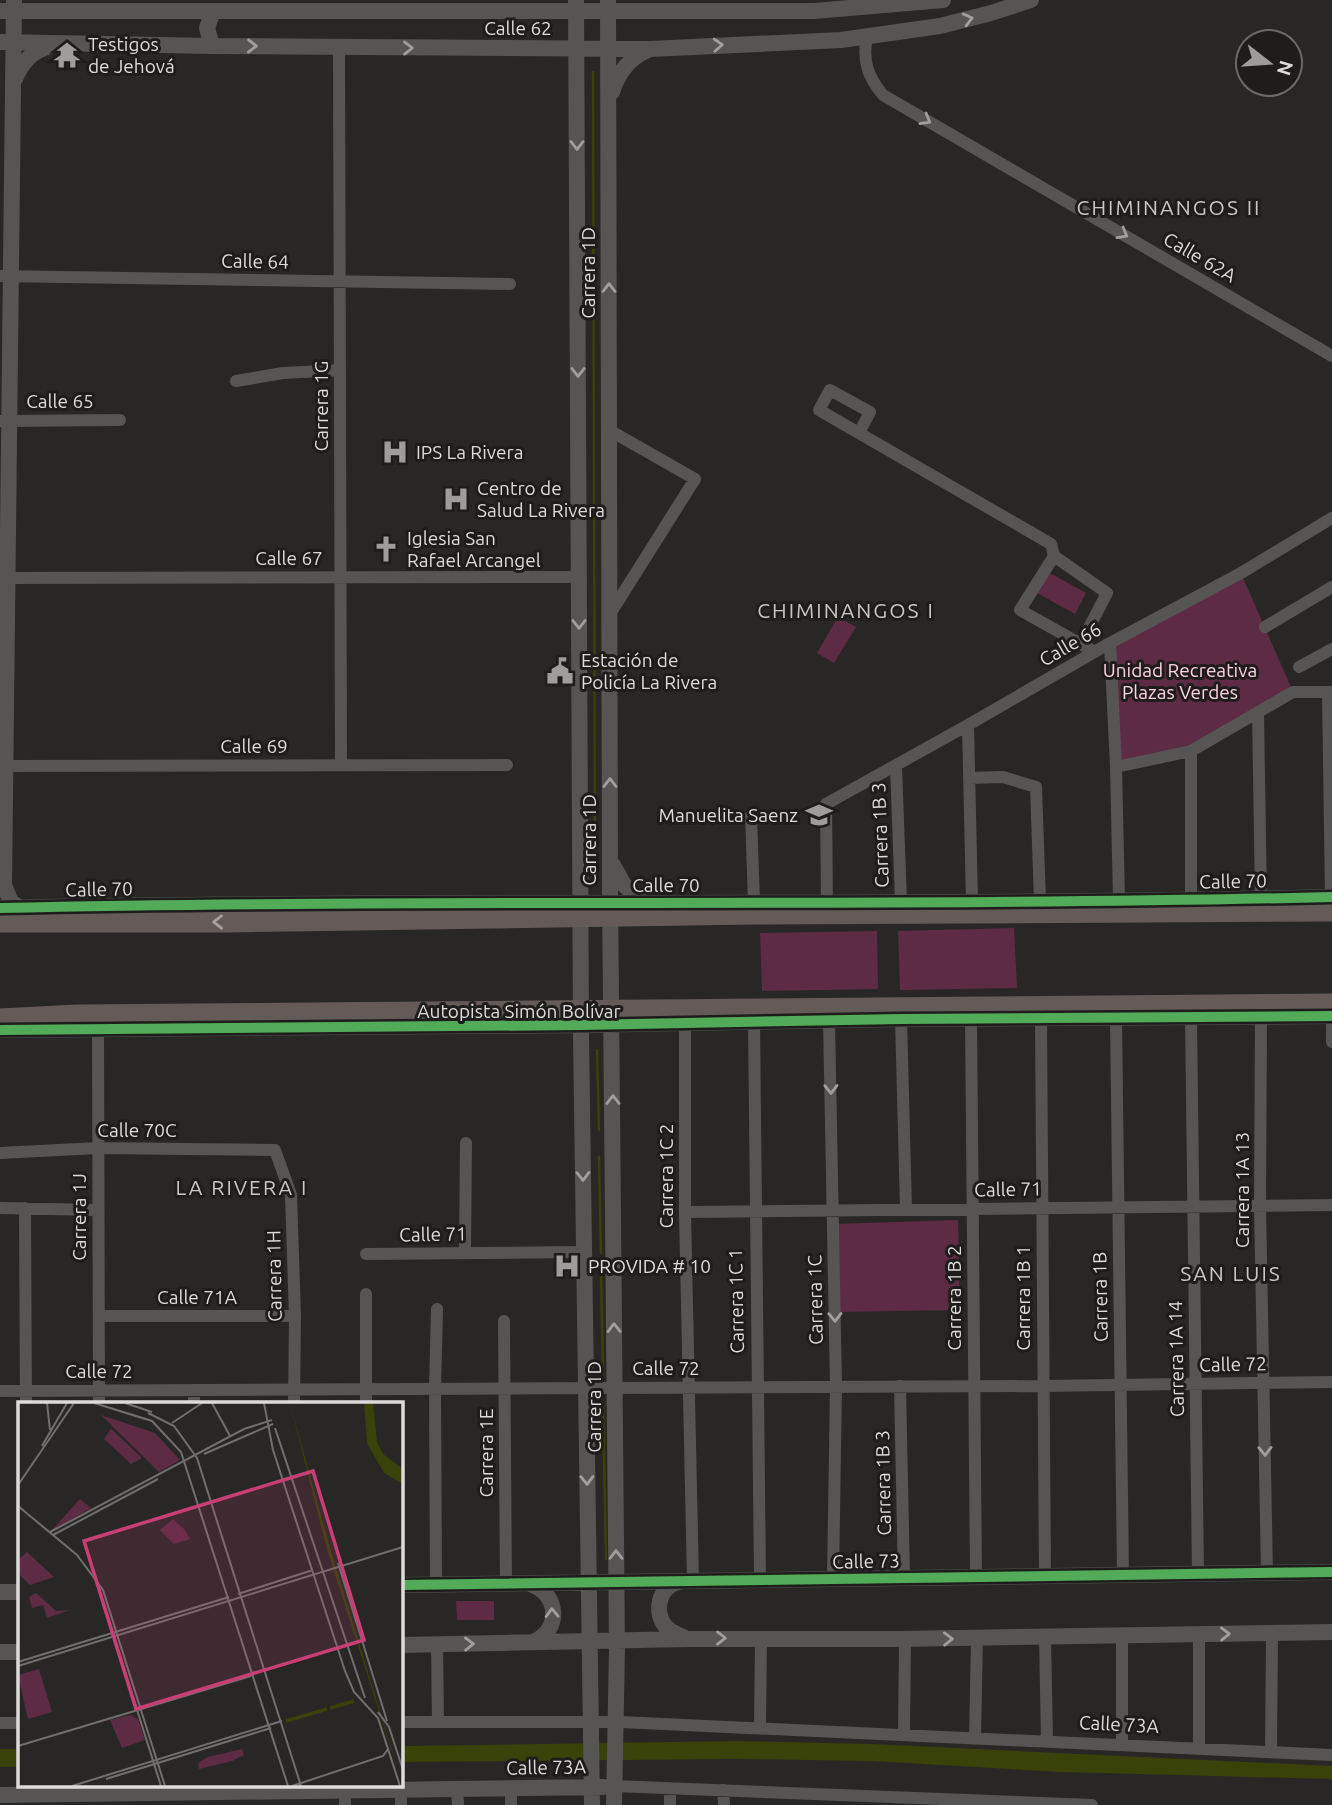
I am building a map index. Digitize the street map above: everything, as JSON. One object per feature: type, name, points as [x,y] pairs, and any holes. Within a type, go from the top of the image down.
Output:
[{"type":"highway","points":[[0,922],[95,912],[118,923],[534,910],[1332,901]]},
{"type":"highway","name":"Autopista Simón Bolívar","points":[[0,1020],[77,1015],[612,1018],[1332,1004]]},
{"type":"highway","points":[[24,1030],[77,1015]]},
{"type":"street","points":[[50,0],[71,11]]},
{"type":"street","points":[[542,11],[560,0]]},
{"type":"street","points":[[626,0],[642,11]]},
{"type":"street","name":"Calle 62","points":[[7,42],[650,49],[867,37],[940,26],[1031,0]]},
{"type":"street","points":[[604,4],[642,11],[661,6],[814,11],[858,4],[939,1],[943,12],[940,26]]},
{"type":"street","name":"Calle 62","points":[[9,7],[71,11],[213,11],[260,5],[542,11],[580,4],[604,4]]},
{"type":"street","name":"Carrera 1D","points":[[580,4],[576,49],[580,910],[592,1805]]},
{"type":"street","name":"Carrera 1D","points":[[604,4],[610,99],[610,852],[617,1640],[614,1805]]},
{"type":"street","points":[[9,7],[7,42],[12,85],[5,276],[4,885],[11,902],[20,908]]},
{"type":"street","points":[[212,46],[207,28],[213,11]]},
{"type":"street","points":[[814,11],[804,23],[804,31],[814,41]]},
{"type":"street","name":"Calle 62A","points":[[867,37],[865,61],[871,81],[883,95],[1332,356]]},
{"type":"street","points":[[12,85],[21,66],[34,52],[62,44]]},
{"type":"street","name":"Carrera 1G","points":[[339,47],[341,765]]},
{"type":"street","points":[[548,49],[565,60],[576,76]]},
{"type":"street","points":[[610,99],[618,76],[626,65],[650,49]]},
{"type":"street","name":"Calle 64","points":[[5,276],[510,284]]},
{"type":"street","points":[[236,381],[283,373],[340,370]]},
{"type":"street","name":"Calle 65","points":[[5,421],[120,420]]},
{"type":"street","points":[[609,430],[695,479],[610,614]]},
{"type":"street","points":[[859,433],[1051,544],[1054,556],[1020,611],[1094,652]]},
{"type":"street","name":"Calle 66","points":[[828,908],[826,804],[1110,643],[1241,573],[1332,518]]},
{"type":"street","points":[[1054,556],[1107,593],[1081,643]]},
{"type":"street","name":"Calle 67","points":[[4,578],[579,577]]},
{"type":"street","points":[[610,578],[626,588]]},
{"type":"street","points":[[1265,627],[1332,587]]},
{"type":"street","points":[[1110,643],[1119,900]]},
{"type":"street","points":[[1299,667],[1332,649]]},
{"type":"street","points":[[1116,766],[1191,751],[1293,692],[1330,692],[1332,901]]},
{"type":"street","points":[[1258,712],[1261,899]]},
{"type":"street","points":[[968,725],[972,902]]},
{"type":"street","points":[[1191,751],[1191,900]]},
{"type":"street","name":"Calle 69","points":[[3,766],[507,765]]},
{"type":"street","name":"Carrera 1B 3","points":[[896,766],[901,902]]},
{"type":"street","points":[[970,778],[1003,777],[1036,787],[1040,901]]},
{"type":"street","points":[[751,815],[754,902]]},
{"type":"street","points":[[610,852],[612,863],[624,885],[644,903]]},
{"type":"street","name":"Calle 70","points":[[611,910],[644,903],[754,902],[828,908],[901,902],[1261,899],[1332,901]]},
{"type":"street","name":"Calle 70","points":[[0,908],[95,912],[534,910]]},
{"type":"street","points":[[612,1018],[685,1024],[754,1022],[829,1015],[901,1019],[1332,1016],[1332,1042]]},
{"type":"street","name":"Carrera 1C","points":[[829,1015],[836,1386],[833,1579]]},
{"type":"street","name":"Carrera 1A 13","points":[[1261,1017],[1260,1206],[1267,1573]]},
{"type":"street","name":"Carrera 1B","points":[[1116,1018],[1123,1575]]},
{"type":"street","name":"Carrera 1A 14","points":[[1191,1018],[1198,1574]]},
{"type":"street","points":[[0,1030],[493,1019]]},
{"type":"street","points":[[901,1019],[906,1209]]},
{"type":"street","name":"Carrera 1B 2","points":[[971,1019],[975,1577]]},
{"type":"street","name":"Carrera 1B 1","points":[[1041,1019],[1045,1576]]},
{"type":"street","name":"Carrera 1C 1","points":[[754,1022],[760,1580]]},
{"type":"street","name":"Carrera 1C 2","points":[[685,1024],[689,1581]]},
{"type":"street","name":"Carrera 1J","points":[[98,1029],[99,1402]]},
{"type":"street","points":[[465,1253],[466,1143]]},
{"type":"street","name":"Calle 70C","points":[[0,1153],[98,1148],[275,1150]]},
{"type":"street","name":"Carrera 1H","points":[[275,1150],[291,1195],[295,1316],[294,1402]]},
{"type":"street","name":"Calle 71","points":[[685,1212],[1332,1205]]},
{"type":"street","points":[[0,1208],[98,1209]]},
{"type":"street","points":[[25,1208],[26,1397]]},
{"type":"street","name":"Calle 71","points":[[366,1254],[584,1252]]},
{"type":"street","points":[[366,1294],[366,1402]]},
{"type":"street","points":[[436,1585],[435,1388],[438,1309]]},
{"type":"street","name":"Calle 71A","points":[[99,1317],[295,1316]]},
{"type":"street","name":"Carrera 1E","points":[[503,1321],[506,1584]]},
{"type":"street","name":"Calle 72","points":[[0,1391],[26,1397],[99,1390],[1043,1386],[1332,1382]]},
{"type":"street","name":"Carrera 1B 3","points":[[901,1386],[905,1578]]},
{"type":"street","points":[[194,1390],[194,1402]]},
{"type":"street","name":"Calle 73","points":[[402,1585],[1332,1572]]},
{"type":"street","points":[[687,1639],[667,1628],[659,1609],[660,1598],[666,1589],[674,1583],[689,1581]]},
{"type":"street","points":[[529,1584],[538,1587],[549,1597],[554,1615],[547,1633],[531,1643]]},
{"type":"street","points":[[0,1592],[18,1591]]},
{"type":"street","points":[[402,1645],[1332,1632]]},
{"type":"street","points":[[1271,1752],[1272,1633]]},
{"type":"street","points":[[1199,1634],[1199,1749]]},
{"type":"street","points":[[1122,1635],[1122,1745]]},
{"type":"street","points":[[1045,1637],[1047,1742]]},
{"type":"street","points":[[760,1728],[761,1638]]},
{"type":"street","points":[[975,1738],[977,1638]]},
{"type":"street","points":[[904,1735],[905,1639]]},
{"type":"street","points":[[436,1644],[438,1722]]},
{"type":"street","points":[[0,1652],[18,1652]]},
{"type":"street","name":"Calle 73A","points":[[402,1722],[616,1730],[760,1728],[1332,1755]]},
{"type":"street","points":[[0,1723],[18,1723]]},
{"type":"street","name":"Calle 73A","points":[[0,1795],[27,1800],[80,1799],[105,1789],[136,1799],[511,1797],[592,1788],[615,1779],[670,1788],[723,1790],[773,1799],[1092,1805]]},
{"type":"street","points":[[670,1788],[670,1805]]},
{"type":"street","points":[[723,1790],[724,1805]]},
{"type":"green space","points":[[1048,572],[1086,593],[1075,614],[1037,593]]},
{"type":"green space","name":"Unidad Recreativa Plazas Verdes","points":[[1241,573],[1293,692],[1191,751],[1116,767],[1110,643]]},
{"type":"green space","points":[[838,617],[856,627],[834,663],[817,653]]},
{"type":"green space","points":[[1014,928],[1017,988],[900,990],[898,931]]},
{"type":"green space","points":[[877,931],[878,989],[762,991],[760,933]]},
{"type":"green space","points":[[958,1220],[960,1310],[839,1312],[835,1224]]},
{"type":"green space","points":[[456,1601],[494,1601],[494,1620],[457,1620]]},
{"type":"shaded area","points":[[737,1741],[872,1744],[1332,1766],[1332,1779],[1061,1772],[872,1761],[737,1759],[402,1762],[402,1746]]},
{"type":"shaded area","points":[[0,1749],[18,1749],[18,1767],[0,1767]]},
{"type":"waterway","points":[[593,72],[595,884]]},
{"type":"waterway","points":[[597,1050],[599,1130]]},
{"type":"waterway","points":[[599,1157],[601,1253]]},
{"type":"waterway","points":[[601,1267],[603,1374]]},
{"type":"waterway","points":[[603,1402],[606,1559]]},
{"type":"cycle path","points":[[0,908],[999,902],[1332,897]]},
{"type":"cycle path","points":[[0,1030],[1332,1016]]},
{"type":"cycle path","points":[[402,1585],[1332,1572]]},
{"type":"place","name":"Testigos de Jehová","points":[[67,55]]},
{"type":"place","name":"IPS La Rivera","points":[[395,452]]},
{"type":"place","name":"Centro de Salud La Rivera","points":[[456,499]]},
{"type":"place","name":"Iglesia San Rafael Arcangel","points":[[386,549]]},
{"type":"place","name":"Estación de Policía La Rivera","points":[[560,671]]},
{"type":"place","name":"Manuelita Saenz","points":[[819,815]]},
{"type":"place","name":"PROVIDA # 10","points":[[567,1266]]},
{"type":"district","name":"CHIMINANGOS II","points":[[1169,207]]},
{"type":"district","name":"CHIMINANGOS I","points":[[846,610]]},
{"type":"district","name":"LA RIVERA I","points":[[242,1187]]},
{"type":"district","name":"SAN LUIS","points":[[1231,1273]]}]
